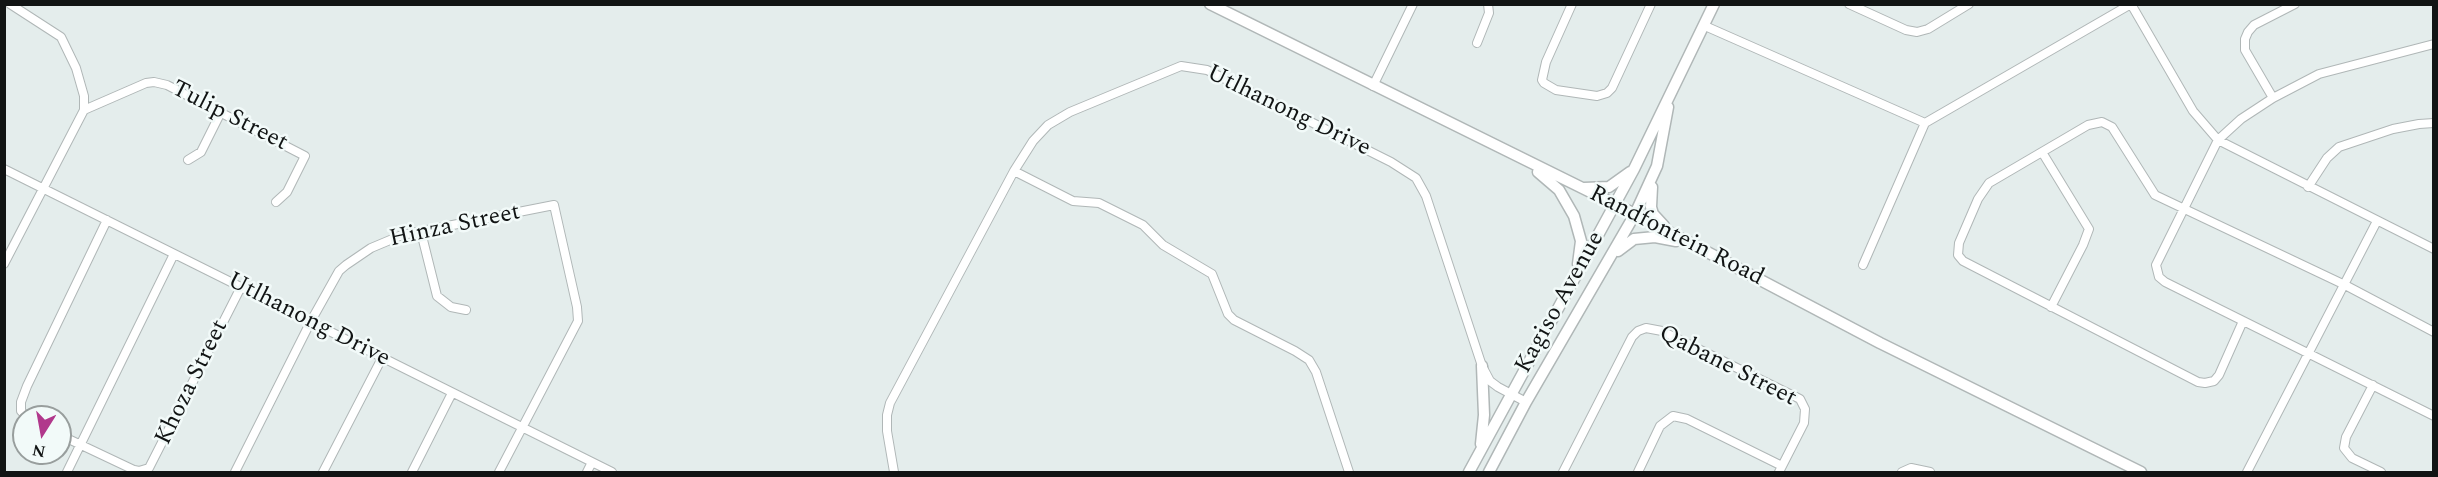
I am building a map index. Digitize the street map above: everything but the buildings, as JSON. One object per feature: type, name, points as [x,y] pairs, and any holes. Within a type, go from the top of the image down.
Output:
[{"type":"street","points":[[4,264],[84,110],[84,96],[76,68],[61,37],[10,4]]},
{"type":"street","name":"Randfontein Road","points":[[1210,4],[1635,214],[2140,472]]},
{"type":"street","points":[[1373,86],[1413,4]]},
{"type":"street","points":[[1477,43],[1489,13],[1488,4]]},
{"type":"street","points":[[1572,4],[1546,62],[1542,80],[1556,90],[1597,96],[1607,93],[1612,88],[1651,4]]},
{"type":"street","name":"Kagiso Avenue","points":[[1469,472],[1634,169],[1669,101],[1714,4]]},
{"type":"street","points":[[1849,4],[1906,30],[1917,32],[1928,29],[1969,4]]},
{"type":"street","points":[[1863,265],[1925,123],[2131,4],[2193,111],[2218,140],[2433,249]]},
{"type":"street","points":[[2273,98],[2245,50],[2246,39],[2254,25],[2295,4]]},
{"type":"street","points":[[1705,26],[1925,123]]},
{"type":"street","points":[[2433,44],[2319,74],[2273,98],[2241,119],[2218,140],[2156,265],[2159,278],[2433,416]]},
{"type":"street","name":"Utlhanong Drive","points":[[894,472],[887,431],[887,415],[891,403],[1026,151],[1041,132],[1070,112],[1180,66],[1207,70],[1391,162],[1416,178],[1426,196],[1482,366],[1493,384],[1526,402]]},
{"type":"street","name":"Tulip Street","points":[[84,110],[154,82],[167,85],[305,156],[286,192],[276,202]]},
{"type":"street","name":"Kagiso Avenue","points":[[1489,472],[1526,402],[1635,214],[1657,166],[1669,101]]},
{"type":"street","points":[[188,160],[201,152],[221,112]]},
{"type":"street","points":[[2243,321],[2219,375],[2214,381],[2198,382],[1963,261],[1960,259],[1958,250],[1984,188],[1989,183],[2088,125],[2107,123],[2112,127],[2155,195],[2345,285],[2433,332]]},
{"type":"street","points":[[2308,187],[2327,158],[2339,147],[2393,129],[2420,123],[2433,123]]},
{"type":"street","points":[[2042,152],[2089,229],[2051,306]]},
{"type":"street","points":[[1529,163],[1559,190],[1574,216],[1581,241],[1574,279]]},
{"type":"street","points":[[1657,166],[1650,192],[1653,214],[1682,240]]},
{"type":"street","name":"Utlhanong Drive","points":[[4,169],[612,472]]},
{"type":"street","points":[[1581,188],[1610,187],[1634,169]]},
{"type":"street","points":[[1014,171],[1073,201],[1099,203],[1143,225],[1162,246],[1212,274],[1228,314],[1234,320],[1309,360],[1316,372],[1348,472]]},
{"type":"street","name":"Hinza Street","points":[[235,472],[311,321],[339,271],[346,265],[385,241],[554,205],[577,307],[578,321],[522,427]]},
{"type":"street","points":[[21,405],[27,386],[107,220]]},
{"type":"street","points":[[2247,472],[2377,221]]},
{"type":"street","points":[[421,232],[436,296],[451,307],[466,310]]},
{"type":"street","points":[[1608,262],[1623,246],[1634,239],[1655,237],[1682,240]]},
{"type":"street","points":[[67,472],[174,254]]},
{"type":"street","name":"Khoza Street","points":[[139,471],[149,468],[152,464],[241,287]]},
{"type":"street","name":"Qabane Street","points":[[1563,472],[1632,337],[1638,331],[1646,328],[1662,331],[1800,399],[1805,409],[1804,423],[1781,469]]},
{"type":"street","points":[[323,472],[382,358]]},
{"type":"street","points":[[1480,453],[1484,415],[1482,366]]},
{"type":"street","points":[[2373,385],[2346,437],[2344,448],[2352,458],[2381,472]]},
{"type":"street","points":[[412,472],[453,393]]},
{"type":"street","points":[[1638,472],[1660,426],[1673,416],[1687,419],[1781,469]]},
{"type":"street","points":[[499,472],[522,427]]},
{"type":"street","points":[[72,442],[139,471]]},
{"type":"street","points":[[586,472],[592,462]]},
{"type":"street","points":[[1902,472],[1911,468],[1930,472]]}]
